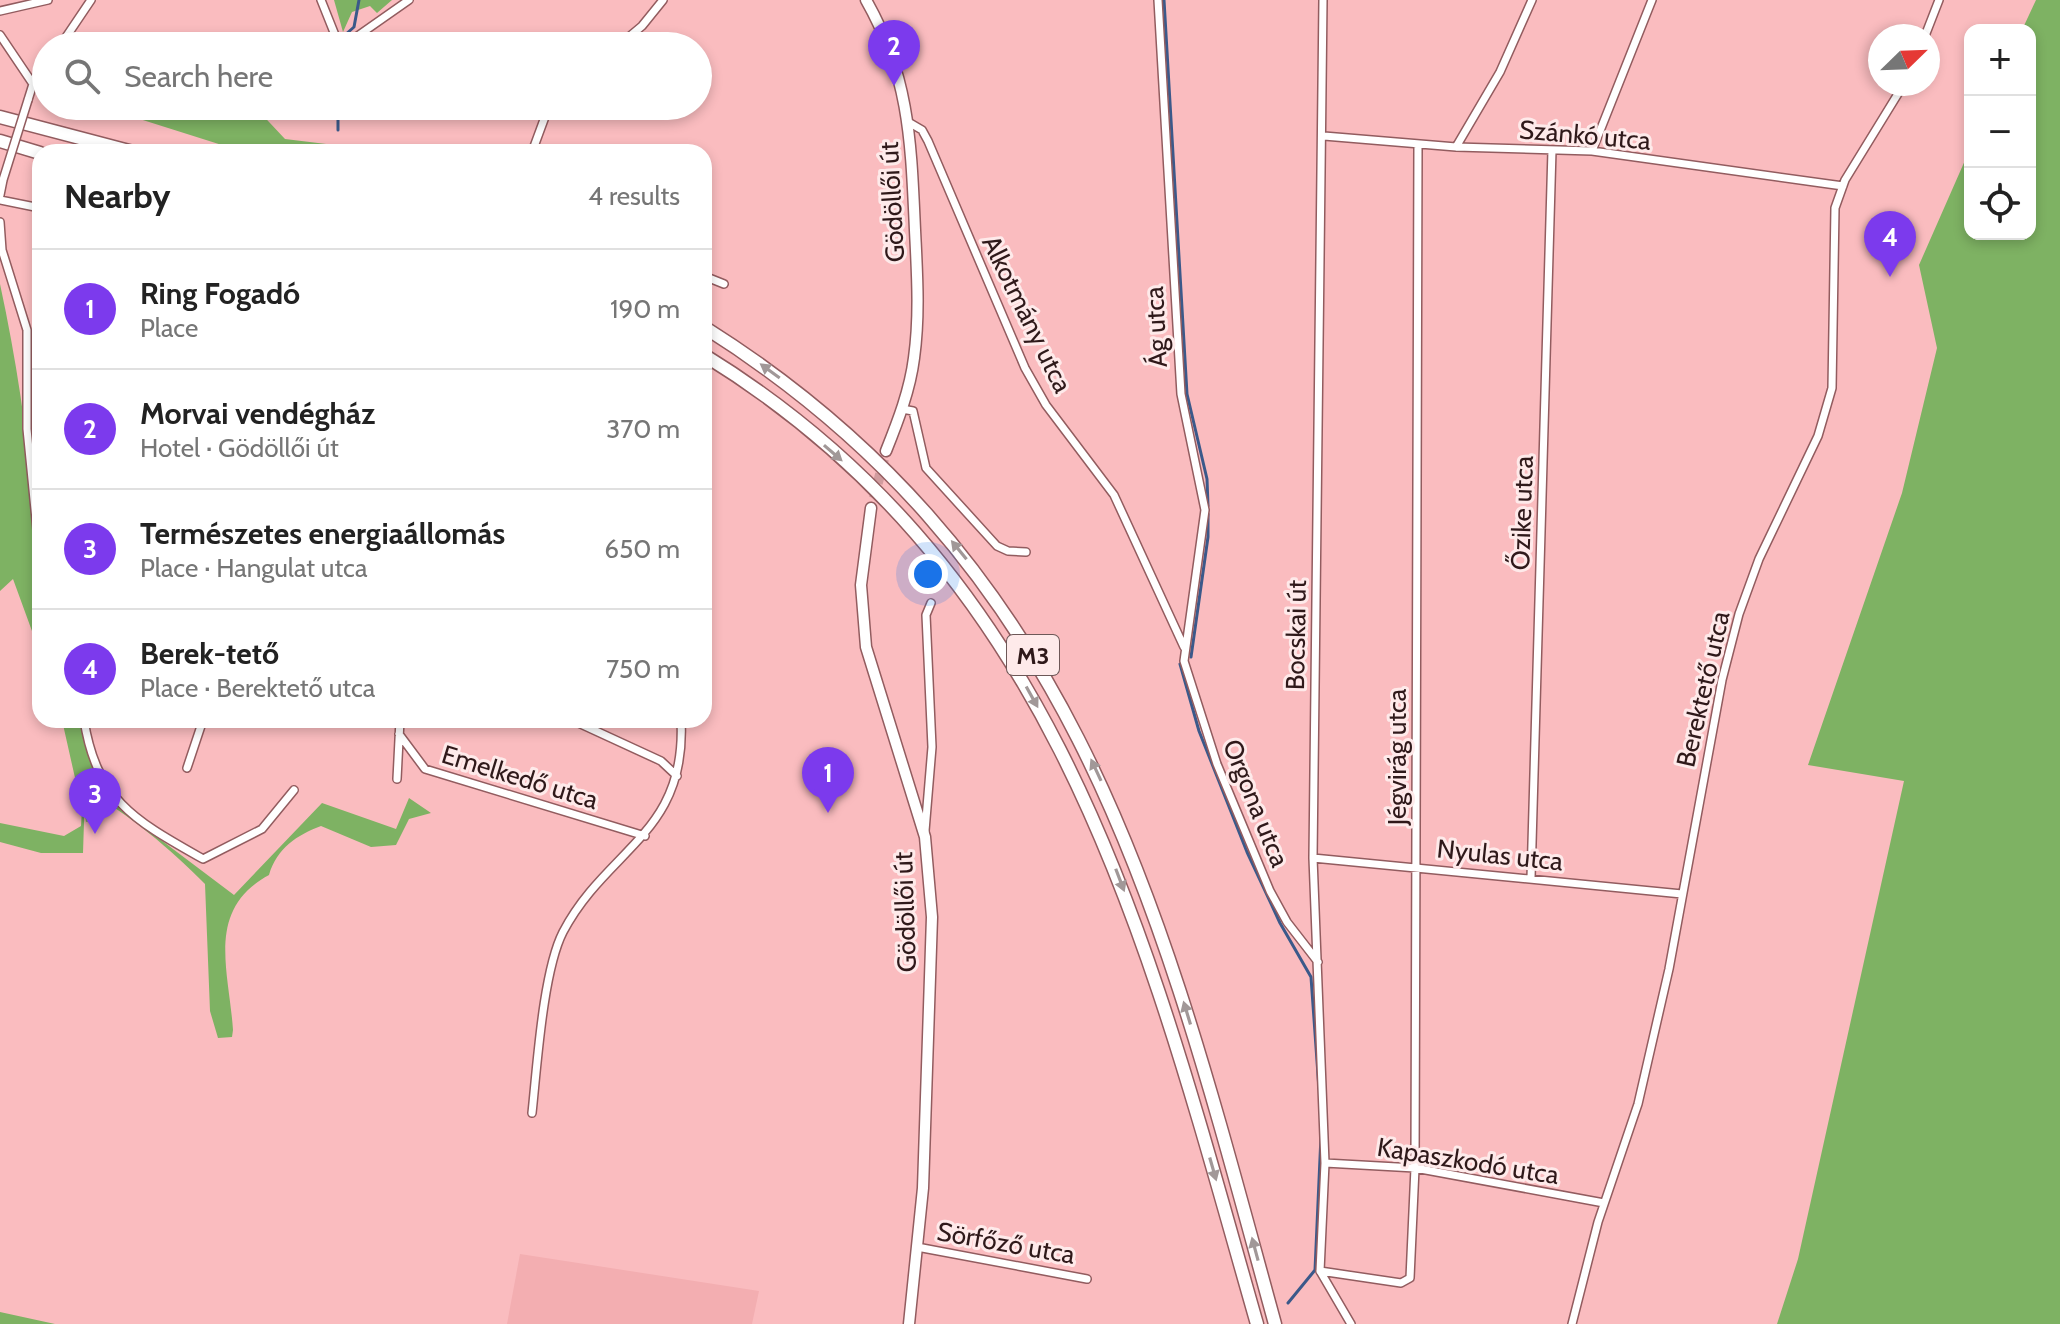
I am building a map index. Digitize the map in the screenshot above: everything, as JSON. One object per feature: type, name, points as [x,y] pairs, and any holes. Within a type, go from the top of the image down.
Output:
[{"type":"highway","points":[[0,117],[103,144]]},
{"type":"highway","points":[[0,141],[32,151]]},
{"type":"highway","name":"M3","points":[[712,333],[801,394],[892,475],[974,569],[1045,674],[1097,773],[1159,929],[1275,1324]]},
{"type":"highway","name":"M3","points":[[712,361],[803,426],[871,487],[959,587],[1024,683],[1078,782],[1139,931],[1179,1050],[1255,1320]]},
{"type":"main road","name":"Gödöllői út","points":[[866,0],[899,70],[910,123],[918,297],[914,359],[902,409],[886,451]]},
{"type":"main road","name":"Gödöllői út","points":[[871,508],[861,585],[866,647],[925,837],[932,917],[923,1188],[909,1324]]},
{"type":"street","points":[[0,11],[48,0]]},
{"type":"street","points":[[69,32],[91,0]]},
{"type":"street","points":[[321,0],[331,32]]},
{"type":"street","points":[[363,32],[409,0]]},
{"type":"street","points":[[635,32],[663,0]]},
{"type":"street","name":"Ág utca","points":[[1158,0],[1181,394],[1205,510],[1184,647]]},
{"type":"street","name":"Bocskai út","points":[[1320,1271],[1325,1163],[1313,858],[1324,136],[1323,0]]},
{"type":"street","points":[[1456,147],[1500,72],[1532,0]]},
{"type":"street","points":[[1592,151],[1652,0]]},
{"type":"street","points":[[1930,24],[1939,0]]},
{"type":"street","points":[[0,35],[32,83]]},
{"type":"street","points":[[32,87],[0,198],[32,206]]},
{"type":"street","name":"Berektető utca","points":[[1572,1324],[1604,1203],[1638,1104],[1722,680],[1739,614],[1759,559],[1818,436],[1832,388],[1835,208],[1843,186],[1897,96]]},
{"type":"street","points":[[535,144],[544,120]]},
{"type":"street","name":"Alkotmány utca","points":[[910,123],[922,130],[928,141],[1033,383],[1114,495],[1184,647]]},
{"type":"street","name":"Szánkó utca","points":[[1324,136],[1456,147],[1592,151],[1843,186]]},
{"type":"street","name":"Jégvirág utca","points":[[1320,1271],[1401,1283],[1410,1278],[1415,1168],[1418,144]]},
{"type":"street","name":"Őzike utca","points":[[1531,878],[1552,150]]},
{"type":"street","points":[[0,222],[2,250],[27,330],[27,429],[32,479]]},
{"type":"street","points":[[712,279],[724,284]]},
{"type":"street","points":[[902,409],[913,411],[918,418],[926,468],[997,546],[1008,551],[1026,552]]},
{"type":"street","points":[[925,837],[932,747],[926,615],[931,603]]},
{"type":"street","name":"Orgona utca","points":[[1184,647],[1187,675],[1198,713],[1270,891],[1295,935],[1318,962]]},
{"type":"street","points":[[86,728],[95,766],[111,795],[141,820],[203,859],[262,829],[294,790]]},
{"type":"street","points":[[187,768],[200,728]]},
{"type":"street","points":[[397,779],[399,728]]},
{"type":"street","points":[[589,728],[661,761],[677,776]]},
{"type":"street","points":[[532,1113],[559,942],[607,873],[645,836],[677,776],[680,728]]},
{"type":"street","name":"Emelkedő utca","points":[[399,734],[425,769],[645,836]]},
{"type":"street","name":"Nyulas utca","points":[[1313,858],[1682,894]]},
{"type":"street","name":"Kapaszkodó utca","points":[[1325,1163],[1415,1168],[1604,1203]]},
{"type":"street","name":"Sörfőző utca","points":[[917,1247],[1087,1279]]},
{"type":"street","points":[[1320,1271],[1351,1324]]},
{"type":"shaded area","points":[[520,1254],[759,1291],[752,1324],[507,1324]]},
{"type":"green space","points":[[334,0],[392,0],[377,13],[370,6],[352,12],[343,32]]},
{"type":"green space","points":[[2036,0],[2060,0],[2060,1324],[1777,1324],[1798,1259],[1904,781],[1808,765],[1902,493],[1937,348],[1919,265],[1964,163],[1964,240],[2036,240],[2036,24],[2025,24]]},
{"type":"green space","points":[[143,120],[267,120],[285,139],[326,144],[219,144]]},
{"type":"green space","points":[[0,284],[30,467],[32,631],[13,579],[0,591]]},
{"type":"green space","points":[[64,728],[82,728],[104,797],[234,895],[322,803],[396,829],[409,798],[431,813],[409,819],[396,845],[371,847],[321,826],[296,838],[283,850],[269,875],[249,889],[236,906],[228,924],[226,964],[233,1030],[232,1037],[218,1038],[210,1011],[205,884],[178,858],[133,821],[85,791],[83,853],[41,853],[0,842],[0,823],[64,836],[81,826],[82,809]]},
{"type":"green space","points":[[98,795],[101,820],[86,822],[83,797]]},
{"type":"green space","points":[[0,1312],[55,1324],[0,1324]]},
{"type":"waterway","points":[[348,32],[354,27],[359,0]]},
{"type":"waterway","points":[[1164,0],[1187,394],[1207,479],[1208,506]]},
{"type":"waterway","points":[[338,120],[338,130]]},
{"type":"waterway","points":[[1191,657],[1208,537],[1208,514]]},
{"type":"waterway","points":[[1180,664],[1199,731],[1247,852],[1280,923],[1311,977],[1319,1089]]},
{"type":"waterway","points":[[1288,1303],[1315,1270],[1321,1136]]},
{"type":"tunnel","points":[[874,498],[886,451]]},
{"type":"place","name":"Morvai vendégház","points":[[894,86]]},
{"type":"place","name":"Berek-tető","points":[[1890,277]]},
{"type":"place","name":"Ring Fogadó","points":[[828,813]]},
{"type":"place","name":"Természetes energiaállomás","points":[[95,834]]}]
